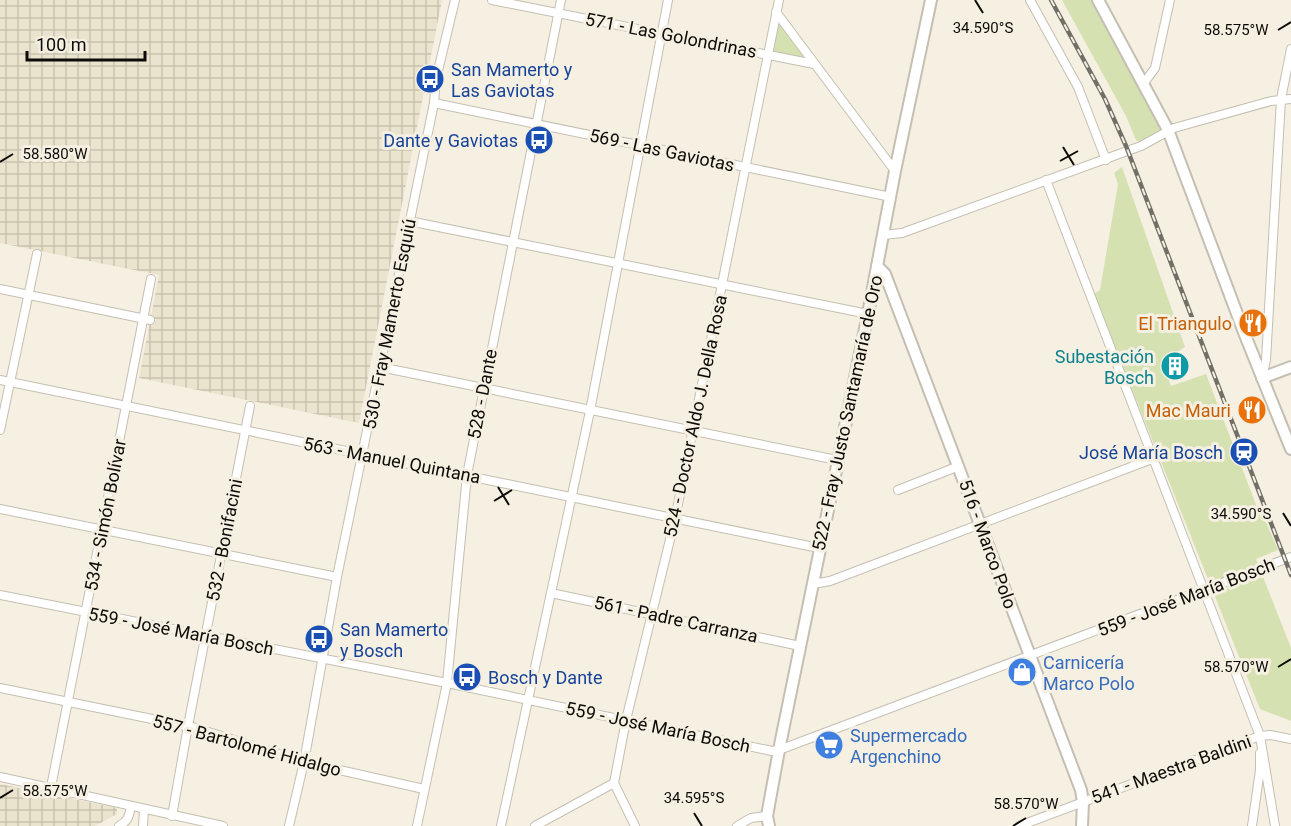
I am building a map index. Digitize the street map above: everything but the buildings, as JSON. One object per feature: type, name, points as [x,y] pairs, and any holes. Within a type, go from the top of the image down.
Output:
[{"type":"street","name":"530 - Fray Mamerto Esquiú","points":[[289,826],[304,762],[337,577],[434,103],[436,79],[455,0]]},
{"type":"street","name":"571 - Las Golondrinas","points":[[492,0],[814,64]]},
{"type":"street","name":"528 - Dante","points":[[417,826],[447,683],[467,475],[561,0]]},
{"type":"street","points":[[501,826],[590,411],[668,0]]},
{"type":"street","name":"524 - Doctor Aldo J. Della Rosa","points":[[614,783],[626,720],[675,519],[779,0]]},
{"type":"street","name":"522 - Fray Justo Santamaría de Oro","points":[[768,821],[779,750],[819,548],[931,0]]},
{"type":"street","points":[[1030,0],[1078,87],[1106,160]]},
{"type":"street","points":[[1098,0],[1168,130],[1291,449]]},
{"type":"street","points":[[1144,83],[1155,68],[1170,0]]},
{"type":"street","points":[[776,12],[895,171]]},
{"type":"street","points":[[1262,378],[1266,360],[1281,99],[1291,49]]},
{"type":"street","points":[[883,235],[902,233],[1106,160],[1148,143],[1168,130],[1281,99],[1291,99]]},
{"type":"street","name":"569 - Las Gaviotas","points":[[434,103],[891,197]]},
{"type":"street","points":[[1046,180],[1260,736],[1275,826]]},
{"type":"street","points":[[409,221],[868,314]]},
{"type":"street","points":[[0,430],[37,254]]},
{"type":"street","name":"516 - Marco Polo","points":[[877,266],[885,274],[1080,790],[1083,801],[1082,826]]},
{"type":"street","name":"534 - Simón Bolívar","points":[[51,787],[127,406],[147,319],[151,279]]},
{"type":"street","points":[[0,289],[147,319]]},
{"type":"street","points":[[380,367],[837,460]]},
{"type":"street","points":[[1262,378],[1291,367]]},
{"type":"street","name":"563 - Manuel Quintana","points":[[0,380],[819,548]]},
{"type":"street","name":"532 - Bonifacini","points":[[172,816],[250,406]]},
{"type":"street","points":[[813,584],[830,581],[1152,459]]},
{"type":"street","points":[[898,490],[959,466]]},
{"type":"street","points":[[0,509],[337,577]]},
{"type":"street","name":"559 - José María Bosch","points":[[0,595],[447,683],[772,751],[1030,657],[1291,557]]},
{"type":"street","name":"561 - Padre Carranza","points":[[551,593],[800,645]]},
{"type":"street","name":"557 - Bartolomé Hidalgo","points":[[0,688],[188,726],[304,762],[424,789]]},
{"type":"street","points":[[1252,826],[1260,770],[1260,736]]},
{"type":"street","name":"541 - Maestra Baldini","points":[[1019,826],[1260,736],[1291,739]]},
{"type":"street","points":[[0,777],[223,826]]},
{"type":"street","points":[[535,826],[614,783],[635,826]]},
{"type":"street","points":[[119,826],[129,818],[131,806]]},
{"type":"street","points":[[143,826],[144,809]]},
{"type":"street","points":[[737,826],[752,818],[768,821]]},
{"type":"shaded area","points":[[0,0],[442,0],[359,423],[139,378],[159,275],[0,243]]},
{"type":"shaded area","points":[[0,784],[117,808],[117,814],[95,826],[0,826]]},
{"type":"green space","points":[[1062,0],[1092,0],[1161,128],[1141,143],[1136,140],[1126,116]]},
{"type":"green space","points":[[776,19],[805,59],[771,51]]},
{"type":"green space","points":[[1122,167],[1185,347],[1162,361],[1171,386],[1206,374],[1260,515],[1263,515],[1278,550],[1256,559],[1291,648],[1291,721],[1260,709],[1094,294],[1100,290],[1118,184],[1114,173]]},
{"type":"railway","points":[[1051,0],[1105,99],[1126,146],[1291,575]]},
{"type":"place","name":"San Mamerto y Las Gaviotas","points":[[430,79]]},
{"type":"place","name":"Dante y Gaviotas","points":[[539,140]]},
{"type":"place","name":"El Triangulo","points":[[1253,323]]},
{"type":"place","name":"Subestación Bosch","points":[[1175,366]]},
{"type":"place","name":"Mac Mauri","points":[[1252,410]]},
{"type":"place","name":"José María Bosch","points":[[1244,452]]},
{"type":"place","name":"San Mamerto y Bosch","points":[[319,639]]},
{"type":"place","name":"Carnicería Marco Polo","points":[[1022,672]]},
{"type":"place","name":"Bosch y Dante","points":[[467,677]]},
{"type":"place","name":"Supermercado Argenchino","points":[[829,745]]}]
